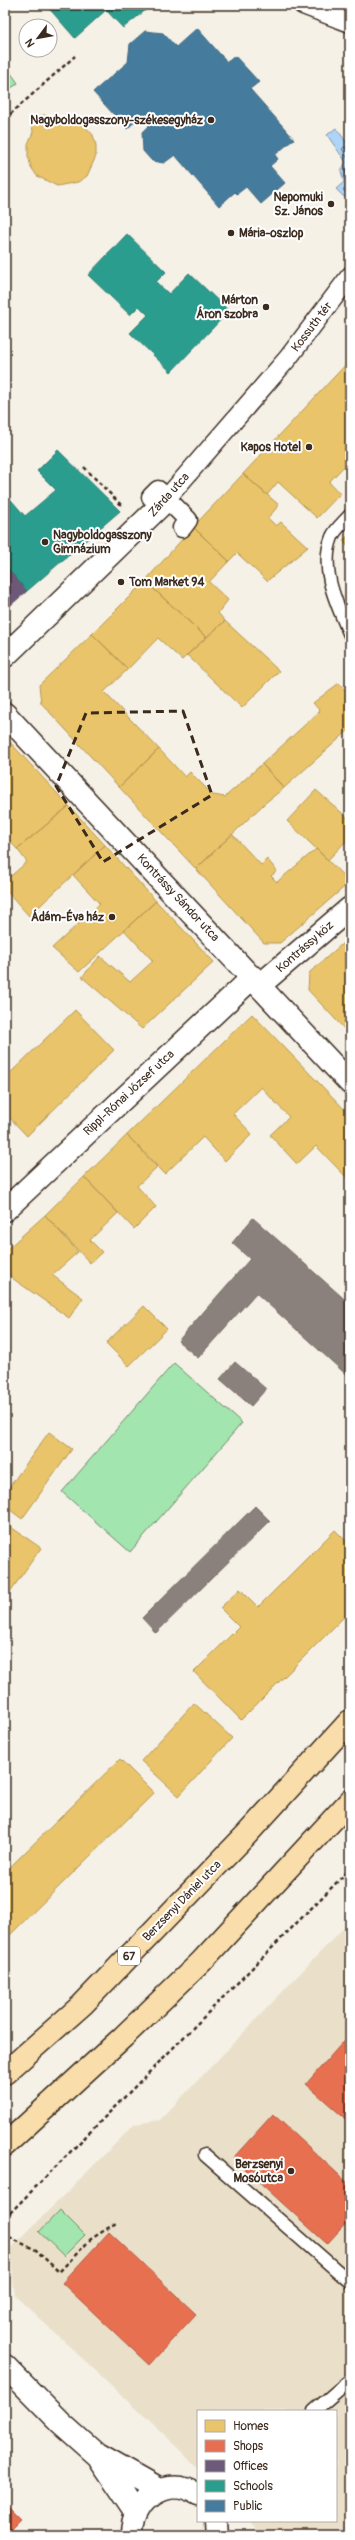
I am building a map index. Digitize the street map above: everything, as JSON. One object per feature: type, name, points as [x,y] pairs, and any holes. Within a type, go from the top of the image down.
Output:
[{"type":"main road","name":"Berzsenyi Dániel utca","points":[[5,2073],[82,2005],[247,1834],[350,1721]]},
{"type":"main road","points":[[5,2145],[123,2037],[201,1962],[350,1801]]},
{"type":"street","points":[[303,5],[350,23]]},
{"type":"street","name":"Kossuth tér","points":[[288,358],[350,276]]},
{"type":"street","name":"Zárda utca","points":[[5,656],[159,501],[288,358]]},
{"type":"street","points":[[159,501],[188,520],[182,528]]},
{"type":"street","name":"Kontrássy Sándor utca","points":[[5,714],[350,1083]]},
{"type":"street","name":"Kontrássy köz","points":[[256,981],[350,908]]},
{"type":"street","name":"Rippl-Rónai József utca","points":[[5,1210],[256,981]]},
{"type":"street","points":[[5,2366],[61,2423],[97,2455],[159,2490]]},
{"type":"street","points":[[97,2455],[136,2512]]},
{"type":"street","points":[[132,2535],[132,2525],[136,2512],[148,2496],[159,2490],[183,2488],[197,2493]]},
{"type":"street","points":[[216,2522],[217,2535]]},
{"type":"lane","points":[[350,515],[332,536],[326,565],[335,600],[350,635]]},
{"type":"lane","points":[[205,2155],[350,2282]]},
{"type":"lane","points":[[315,2410],[350,2380]]},
{"type":"path","points":[[5,119],[75,56]]},
{"type":"path","points":[[84,468],[127,510]]},
{"type":"path","points":[[5,2218],[350,1869]]},
{"type":"path","points":[[9,2236],[36,2250],[60,2272],[91,2239],[116,2223]]},
{"type":"highlighted area","points":[[183,711],[212,795],[103,862],[56,786],[86,713]]},
{"type":"shaded area","points":[[350,1921],[350,2535],[261,2535],[249,2522],[337,2522],[337,2410],[197,2410],[197,2468],[167,2437],[15,2296],[10,2249],[135,2124],[160,2120]]},
{"type":"green space","points":[[5,65],[18,83],[5,93]]},
{"type":"green space","points":[[174,1363],[242,1423],[130,1552],[62,1492]]},
{"type":"green space","points":[[60,2210],[85,2235],[64,2256],[39,2232]]},
{"type":"water","points":[[336,128],[350,147],[350,199],[343,196],[336,189],[344,182],[341,171],[346,162],[327,135]]},
{"type":"building: Homes","points":[[44,115],[52,118],[64,117],[75,119],[85,126],[93,135],[96,145],[96,156],[87,176],[78,182],[57,186],[37,176],[31,167],[28,156],[28,144],[33,132],[32,123],[37,117]]},
{"type":"building: Homes","name":"Kapos Hotel","points":[[350,360],[350,460],[329,482],[340,494],[317,518],[278,482],[267,495],[243,474]]},
{"type":"building: Homes","points":[[243,474],[279,505],[268,518],[276,526],[281,522],[308,547],[267,581],[237,553],[229,561],[193,527]]},
{"type":"building: Homes","points":[[193,527],[229,561],[209,582],[228,600],[218,613],[225,621],[206,637],[145,581]]},
{"type":"building: Homes","points":[[350,535],[350,550],[343,540]]},
{"type":"building: Homes","points":[[145,581],[206,637],[182,660],[158,638],[128,669],[92,634]]},
{"type":"building: Homes","points":[[225,621],[279,671],[242,708],[187,655]]},
{"type":"building: Homes","points":[[92,634],[128,669],[104,692],[159,749],[119,787],[41,703],[39,685]]},
{"type":"building: Homes","points":[[339,683],[350,696],[350,729],[284,788],[262,764],[320,711],[313,703]]},
{"type":"building: Homes","points":[[5,740],[8,740],[69,806],[17,849],[5,836]]},
{"type":"building: Homes","points":[[159,749],[185,777],[190,772],[213,795],[225,797],[262,764],[284,788],[265,803],[196,869],[119,787]]},
{"type":"building: Homes","points":[[316,790],[350,820],[350,837],[328,860],[287,821]]},
{"type":"building: Homes","points":[[69,806],[105,845],[29,916],[5,889],[5,881],[27,862],[17,849]]},
{"type":"building: Homes","points":[[232,834],[261,865],[267,859],[277,871],[271,876],[277,882],[316,849],[350,882],[280,943],[264,943],[196,869]]},
{"type":"building: Homes","name":"Ádám-Éva ház","points":[[105,845],[156,901],[79,972],[52,948],[100,904],[73,875]]},
{"type":"building: Homes","points":[[156,901],[214,962],[142,1029],[82,977],[100,956],[130,982],[153,961],[124,930]]},
{"type":"building: Homes","points":[[350,937],[350,1035],[308,990],[309,973]]},
{"type":"building: Homes","points":[[75,1010],[114,1050],[27,1136],[5,1113],[5,1078]]},
{"type":"building: Homes","points":[[252,1014],[350,1115],[350,1181],[316,1146],[297,1164],[270,1135],[289,1117],[261,1087],[233,1114],[252,1134],[225,1161],[203,1137],[165,1174],[127,1135]]},
{"type":"building: Homes","points":[[127,1135],[157,1167],[137,1186],[156,1207],[134,1229],[84,1177]]},
{"type":"building: Homes","points":[[84,1177],[118,1213],[90,1240],[102,1252],[90,1263],[45,1215]]},
{"type":"building: Homes","points":[[45,1215],[78,1252],[52,1275],[83,1298],[69,1318],[12,1278],[5,1270],[5,1251]]},
{"type":"building: Homes","points":[[144,1306],[167,1329],[129,1366],[106,1343]]},
{"type":"building: Homes","points":[[49,1432],[72,1449],[22,1519],[5,1506],[5,1493]]},
{"type":"building: Homes","points":[[5,1523],[41,1548],[5,1599]]},
{"type":"building: Homes","points":[[335,1530],[350,1545],[350,1611],[241,1720],[194,1672],[239,1627],[220,1608],[240,1589],[258,1607]]},
{"type":"building: Homes","points":[[194,1703],[232,1738],[179,1796],[141,1761]]},
{"type":"building: Homes","points":[[120,1759],[154,1793],[5,1940],[5,1872]]},
{"type":"building: Shops","points":[[350,2034],[350,2123],[306,2084]]},
{"type":"building: Shops","name":"Berzsenyi Mosóutca","points":[[273,2114],[350,2185],[350,2219],[327,2244],[233,2158]]},
{"type":"building: Shops","points":[[109,2232],[196,2314],[149,2365],[62,2283]]},
{"type":"building: Shops","points":[[5,2505],[20,2520],[5,2535]]},
{"type":"building: Offices","points":[[5,565],[27,591],[5,610]]},
{"type":"building: Schools","points":[[46,5],[152,5],[123,28],[106,10],[75,38]]},
{"type":"building: Schools","points":[[127,234],[166,272],[156,282],[169,294],[189,273],[229,311],[171,372],[130,333],[148,315],[139,306],[130,315],[88,275]]},
{"type":"building: Schools","name":"Nagyboldogasszony Gimnázium","points":[[58,450],[120,511],[27,591],[5,565],[5,493],[25,516],[56,490],[37,471]]},
{"type":"building: Public","name":"Nagyboldogasszony-székesegyház","points":[[197,28],[227,62],[235,56],[259,82],[250,89],[294,139],[275,155],[278,159],[270,166],[285,183],[261,204],[246,187],[237,194],[235,192],[219,206],[175,155],[164,163],[152,161],[143,151],[142,132],[149,125],[141,116],[127,129],[93,92],[128,62],[130,44],[145,31],[163,33],[176,47]]},
{"type":"building: Industry","points":[[253,1218],[350,1304],[350,1378],[256,1293],[198,1358],[178,1341],[250,1259],[232,1243]]},
{"type":"building: Industry","points":[[235,1362],[266,1389],[251,1406],[220,1379]]},
{"type":"building: Industry","points":[[255,1506],[270,1521],[156,1633],[142,1618]]},
{"type":"place","name":"Nagyboldogasszony-székesegyház","points":[[211,120]]},
{"type":"place","name":"Nepomuki Sz. János","points":[[331,204]]},
{"type":"place","name":"Mária-oszlop","points":[[231,233]]},
{"type":"place","name":"Márton Áron szobra","points":[[266,307]]},
{"type":"place","name":"Kapos Hotel","points":[[309,447]]},
{"type":"place","name":"Nagyboldogasszony Gimnázium","points":[[45,542]]},
{"type":"place","name":"Tom Market 94","points":[[121,582]]},
{"type":"place","name":"Ádám-Éva ház","points":[[112,917]]},
{"type":"place","name":"Berzsenyi Mosóutca","points":[[291,2171]]}]
